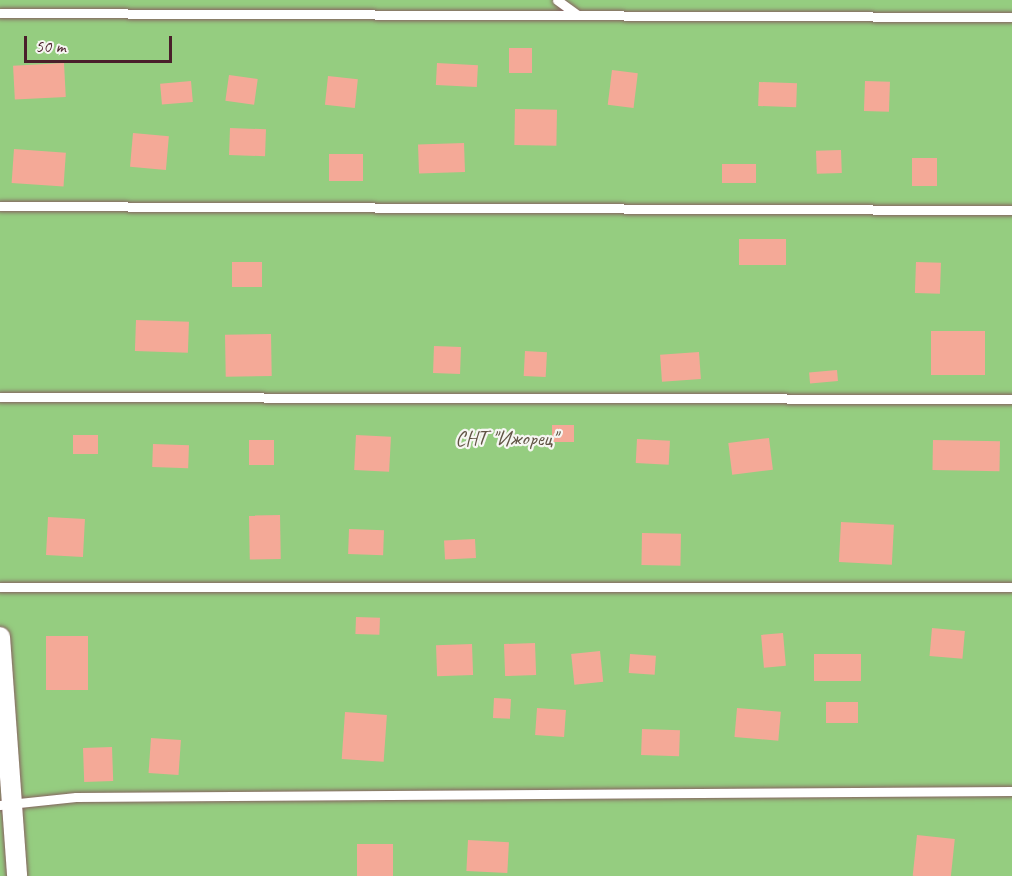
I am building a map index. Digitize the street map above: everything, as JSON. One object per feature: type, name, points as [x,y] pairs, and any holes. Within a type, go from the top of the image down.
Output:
[{"type":"street","points":[[0,637],[6,804],[17,876]]},
{"type":"lane","points":[[557,0],[576,14]]},
{"type":"lane","points":[[0,13],[1012,17]]},
{"type":"lane","points":[[0,206],[1012,210]]},
{"type":"lane","points":[[0,397],[1012,399]]},
{"type":"lane","points":[[0,587],[1012,587]]},
{"type":"lane","points":[[6,804],[88,796],[1012,791]]},
{"type":"green space","name":"СНТ \"Ижорец\"","points":[[0,0],[1012,0],[1012,876],[0,876]]},
{"type":"building","points":[[509,48],[532,48],[532,73],[509,73]]},
{"type":"building","points":[[64,63],[66,97],[15,100],[13,66]]},
{"type":"building","points":[[437,63],[478,65],[477,87],[436,85]]},
{"type":"building","points":[[612,70],[638,73],[634,108],[608,105]]},
{"type":"building","points":[[229,75],[258,79],[254,105],[225,101]]},
{"type":"building","points":[[328,76],[358,79],[355,108],[325,105]]},
{"type":"building","points":[[191,81],[193,102],[162,105],[160,84]]},
{"type":"building","points":[[865,81],[890,82],[889,112],[864,111]]},
{"type":"building","points":[[759,82],[797,83],[796,107],[758,106]]},
{"type":"building","points":[[515,109],[557,110],[556,146],[514,145]]},
{"type":"building","points":[[230,128],[266,129],[265,156],[229,155]]},
{"type":"building","points":[[133,133],[169,136],[166,170],[130,167]]},
{"type":"building","points":[[464,143],[465,172],[419,174],[418,145]]},
{"type":"building","points":[[14,149],[66,153],[64,187],[12,183]]},
{"type":"building","points":[[841,150],[842,173],[817,174],[816,151]]},
{"type":"building","points":[[329,154],[363,154],[363,181],[329,181]]},
{"type":"building","points":[[912,158],[937,158],[937,186],[912,186]]},
{"type":"building","points":[[722,164],[756,164],[756,183],[722,183]]},
{"type":"building","points":[[739,239],[786,239],[786,265],[739,265]]},
{"type":"building","points":[[232,262],[262,262],[262,287],[232,287]]},
{"type":"building","points":[[916,262],[941,263],[940,294],[915,293]]},
{"type":"building","points":[[136,320],[189,322],[188,353],[135,351]]},
{"type":"building","points":[[931,331],[985,331],[985,375],[931,375]]},
{"type":"building","points":[[271,334],[272,376],[226,377],[225,335]]},
{"type":"building","points":[[434,346],[461,347],[460,374],[433,373]]},
{"type":"building","points":[[525,351],[547,352],[546,377],[524,376]]},
{"type":"building","points":[[699,352],[701,379],[662,382],[660,355]]},
{"type":"building","points":[[837,370],[838,381],[810,383],[809,372]]},
{"type":"building","points":[[552,425],[574,425],[574,442],[552,442]]},
{"type":"building","points":[[73,435],[98,435],[98,454],[73,454]]},
{"type":"building","points":[[356,435],[391,437],[389,472],[354,470]]},
{"type":"building","points":[[769,438],[773,470],[732,475],[728,443]]},
{"type":"building","points":[[637,439],[670,441],[669,465],[636,463]]},
{"type":"building","points":[[249,440],[274,440],[274,465],[249,465]]},
{"type":"building","points":[[933,440],[1000,441],[999,471],[932,470]]},
{"type":"building","points":[[153,444],[189,445],[188,468],[152,467]]},
{"type":"building","points":[[280,515],[281,559],[250,560],[249,516]]},
{"type":"building","points":[[48,517],[85,519],[83,557],[46,555]]},
{"type":"building","points":[[841,522],[894,525],[892,565],[839,562]]},
{"type":"building","points":[[349,529],[384,530],[383,555],[348,554]]},
{"type":"building","points":[[642,533],[681,534],[680,566],[641,565]]},
{"type":"building","points":[[475,539],[476,558],[445,560],[444,541]]},
{"type":"building","points":[[356,617],[380,618],[379,635],[355,634]]},
{"type":"building","points":[[932,628],[965,631],[962,659],[930,656]]},
{"type":"building","points":[[783,633],[786,666],[764,668],[761,635]]},
{"type":"building","points":[[46,636],[88,636],[88,690],[46,690]]},
{"type":"building","points":[[535,643],[536,675],[505,676],[504,644]]},
{"type":"building","points":[[472,644],[473,675],[437,676],[436,645]]},
{"type":"building","points":[[600,651],[603,682],[574,685],[571,654]]},
{"type":"building","points":[[630,654],[656,656],[655,675],[629,673]]},
{"type":"building","points":[[814,654],[861,654],[861,681],[814,681]]},
{"type":"building","points":[[494,698],[511,699],[510,719],[493,718]]},
{"type":"building","points":[[826,702],[858,702],[858,723],[826,723]]},
{"type":"building","points":[[537,708],[566,710],[564,737],[535,735]]},
{"type":"building","points":[[737,708],[781,712],[778,741],[734,737]]},
{"type":"building","points":[[345,712],[387,715],[384,762],[342,759]]},
{"type":"building","points":[[642,729],[680,730],[679,756],[641,755]]},
{"type":"building","points":[[151,738],[181,740],[178,775],[149,773]]},
{"type":"building","points":[[112,747],[113,781],[84,782],[83,748]]},
{"type":"building","points":[[917,835],[955,839],[951,876],[913,876]]},
{"type":"building","points":[[468,840],[509,842],[507,873],[466,871]]},
{"type":"building","points":[[357,844],[393,844],[393,876],[357,876]]}]
